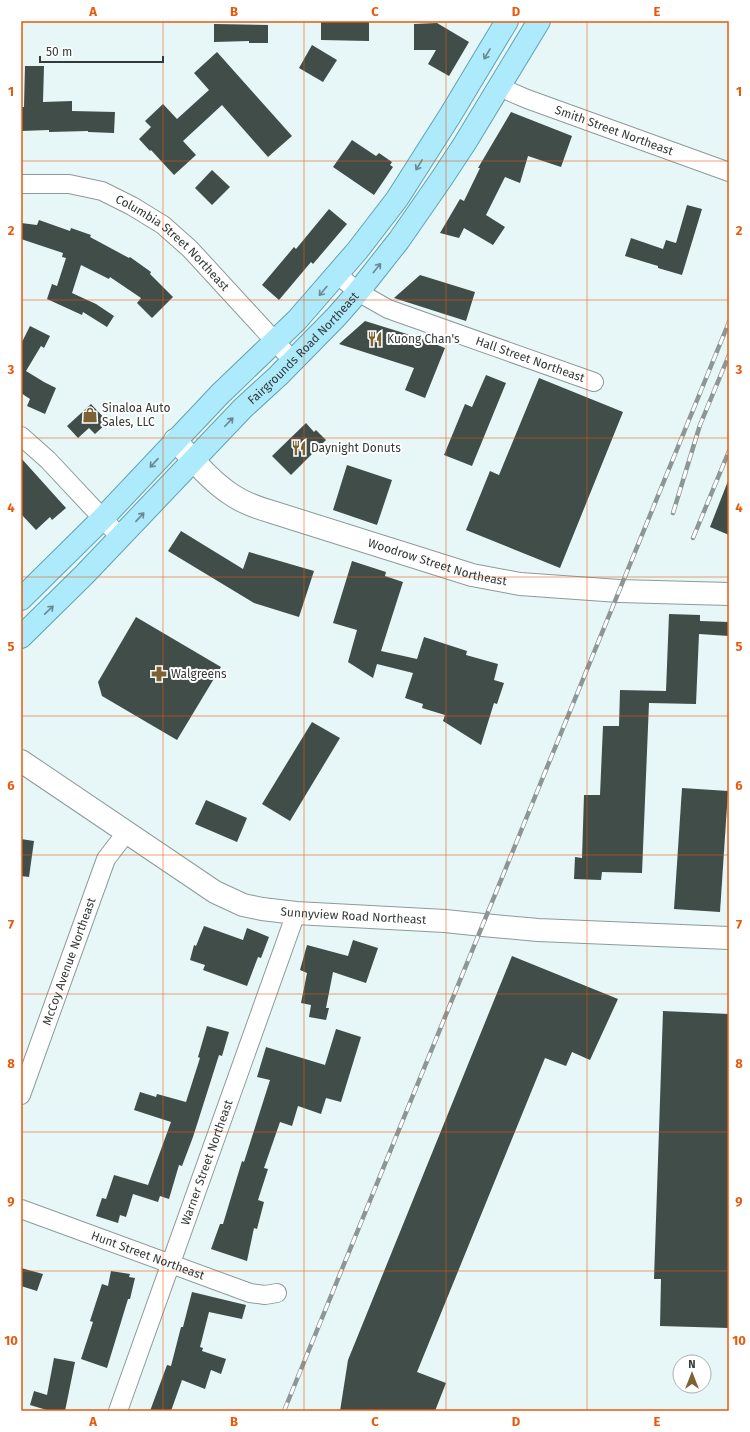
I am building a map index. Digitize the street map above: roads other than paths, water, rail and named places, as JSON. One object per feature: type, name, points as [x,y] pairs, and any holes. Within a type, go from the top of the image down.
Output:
[{"type":"main road","name":"Fairgrounds Road Northeast","points":[[21,599],[102,519],[220,394],[276,341],[320,295],[357,251],[397,199],[451,114],[507,21]]},
{"type":"main road","name":"Fairgrounds Road Northeast","points":[[21,637],[86,574],[243,408],[293,361],[358,292],[399,240],[431,195],[465,143],[539,21]]},
{"type":"main road","name":"Woodrow Street Northeast","points":[[175,440],[215,482],[232,495],[250,504],[472,575],[520,584],[619,591],[729,594]]},
{"type":"main road","name":"Sunnyview Road Northeast","points":[[21,761],[215,892],[243,905],[296,913],[445,920],[489,926],[538,930],[729,938]]},
{"type":"street","name":"Smith Street Northeast","points":[[499,87],[527,99],[729,172]]},
{"type":"street","name":"Columbia Street Northeast","points":[[21,184],[69,184],[102,191],[132,206],[163,225],[190,249],[293,361]]},
{"type":"street","name":"Hall Street Northeast","points":[[337,274],[358,292],[388,309],[594,382]]},
{"type":"street","points":[[21,436],[48,460],[120,538]]},
{"type":"street","name":"McCoy Avenue Northeast","points":[[21,1095],[106,859],[126,833]]},
{"type":"street","name":"Warner Street Northeast","points":[[118,1411],[296,913]]},
{"type":"street","name":"Hunt Street Northeast","points":[[21,1208],[250,1293],[265,1295],[277,1293]]},
{"type":"railway","points":[[284,1411],[729,322]]},
{"type":"railway","points":[[673,513],[700,425],[729,355]]},
{"type":"railway","points":[[693,538],[729,451]]},
{"type":"place","name":"Kuong Chan's","points":[[375,339]]},
{"type":"place","name":"Sinaloa Auto Sales, LLC","points":[[90,415]]},
{"type":"place","name":"Daynight Donuts","points":[[299,448]]},
{"type":"place","name":"Walgreens","points":[[159,674]]}]
